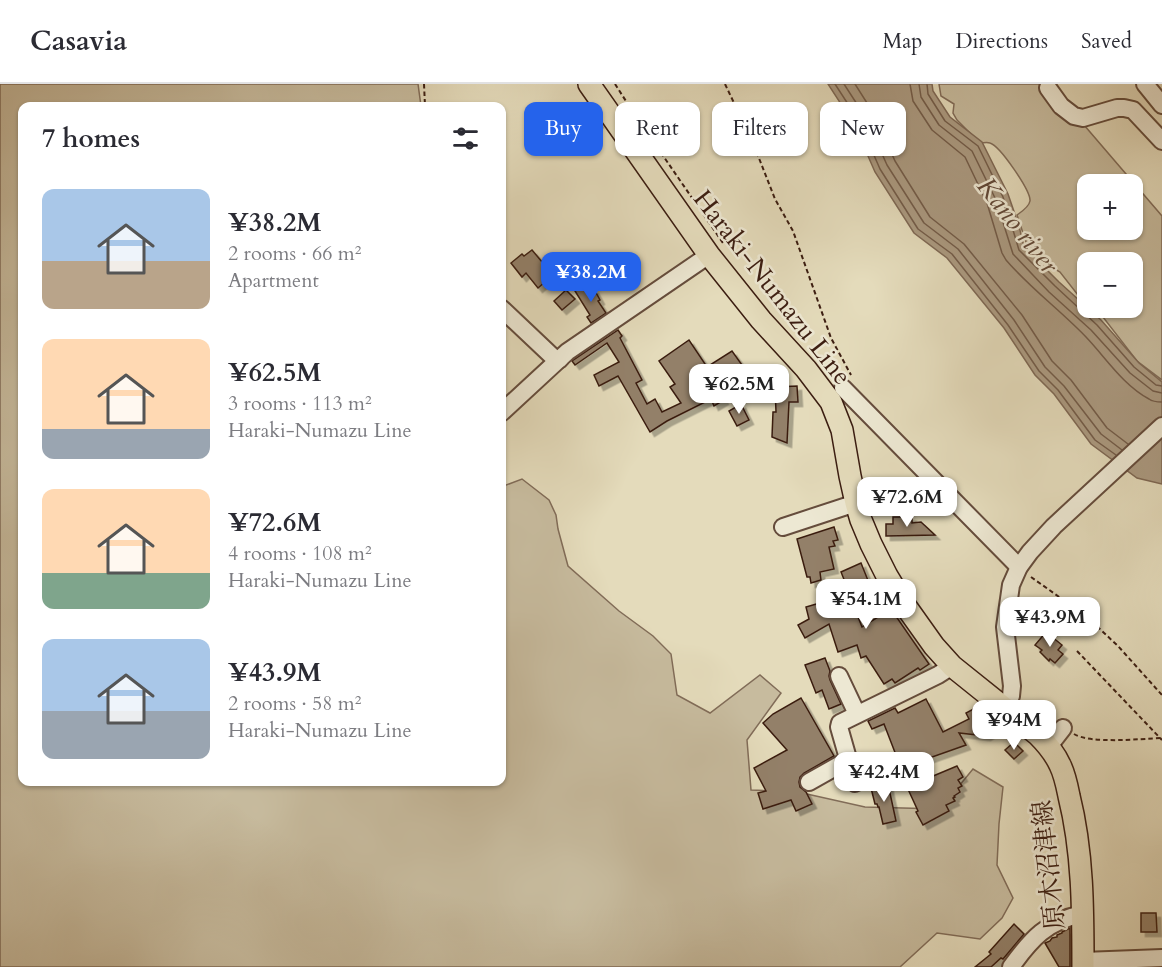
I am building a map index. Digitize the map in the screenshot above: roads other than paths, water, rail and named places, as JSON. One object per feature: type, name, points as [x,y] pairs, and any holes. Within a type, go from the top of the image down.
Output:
[{"type":"main road","name":"Haraki-Numazu Line","points":[[589,84],[719,253],[761,320],[806,369],[831,402],[842,430],[849,476],[870,544],[886,576],[924,633],[952,666],[1006,708]]},
{"type":"main road","name":"原木沼津線","points":[[1006,708],[1049,746],[1060,766],[1073,812],[1082,880],[1083,964]]},
{"type":"street","points":[[1145,84],[1162,105]]},
{"type":"street","points":[[1048,88],[1061,106],[1074,116],[1083,118],[1118,108],[1133,110],[1162,141]]},
{"type":"street","points":[[506,408],[567,352],[719,253]]},
{"type":"street","points":[[506,313],[554,358],[561,359]]},
{"type":"street","points":[[847,382],[1022,567]]},
{"type":"street","points":[[1006,708],[1012,686],[1005,627],[1011,585],[1040,540],[1162,426]]},
{"type":"street","points":[[783,526],[856,503]]},
{"type":"street","points":[[855,783],[839,727],[840,723],[952,666]]},
{"type":"street","points":[[839,676],[857,714]]},
{"type":"street","points":[[1049,746],[1063,728]]},
{"type":"street","points":[[809,782],[848,760]]},
{"type":"street","points":[[1011,967],[1032,940],[1051,925],[1065,917],[1082,914]]},
{"type":"street","points":[[1083,964],[1162,958]]},
{"type":"water","name":"Kano river","points":[[828,84],[932,84],[933,91],[950,117],[982,142],[1008,194],[1024,247],[1077,298],[1077,318],[1099,318],[1139,363],[1162,382],[1162,484],[1137,478],[1091,444],[1054,394],[1035,375],[1004,328],[947,258],[914,233],[875,172],[868,156],[906,156],[906,102],[840,102]]}]
